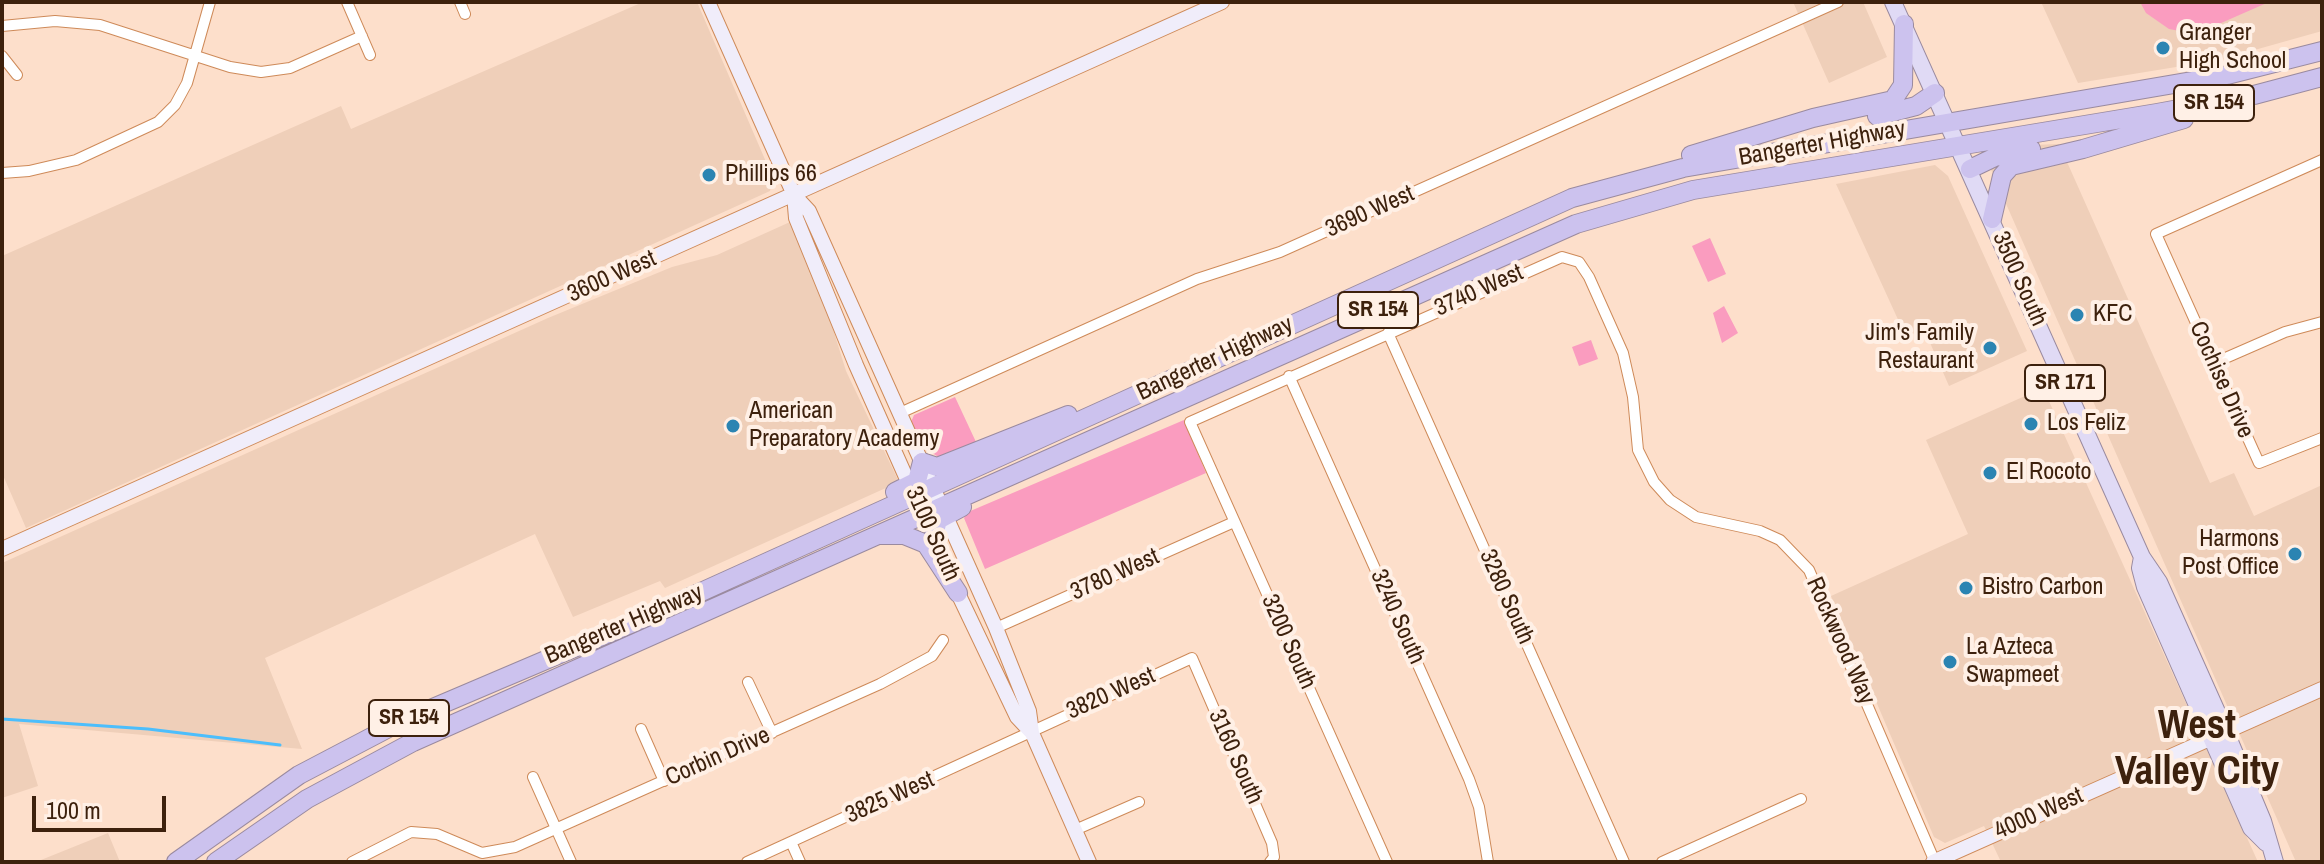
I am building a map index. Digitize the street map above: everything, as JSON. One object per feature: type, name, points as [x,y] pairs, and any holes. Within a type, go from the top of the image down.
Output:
[{"type":"highway","points":[[1662,172],[1682,158],[1813,118],[1893,100],[1903,85],[1904,24]]},
{"type":"highway","name":"Bangerter Highway","points":[[940,502],[1115,406],[1552,206],[1662,172],[2263,68],[2322,51]]},
{"type":"highway","points":[[1970,169],[2006,153],[2077,140],[2130,103],[2230,84],[2263,68]]},
{"type":"highway","points":[[1992,219],[2002,176],[2015,164],[2083,149],[2205,114],[2268,101],[2322,79]]},
{"type":"highway","name":"Bangerter Highway","points":[[216,862],[344,777],[463,720],[874,535],[916,498],[940,502],[1554,232],[1644,202],[1693,190],[2254,95],[2322,79]]},
{"type":"highway","points":[[1644,202],[1668,183],[1766,165],[1826,126],[1899,111],[1927,101],[1935,93]]},
{"type":"highway","points":[[1202,387],[1220,368],[1333,316],[1346,299]]},
{"type":"highway","points":[[463,720],[475,704],[639,633],[688,585],[916,498],[922,462],[937,467],[1096,404],[1115,406]]},
{"type":"highway","points":[[933,539],[940,502]]},
{"type":"highway","points":[[874,535],[904,535],[926,544],[958,593]]},
{"type":"highway","name":"Bangerter Highway","points":[[176,862],[256,803],[341,752],[400,722],[662,609]]},
{"type":"main road","name":"3500 South","points":[[1893,2],[2142,557],[2142,581],[2263,821],[2267,844],[2275,862]]},
{"type":"street","points":[[2,173],[63,164],[158,122],[182,94],[197,55],[210,2]]},
{"type":"street","points":[[347,2],[370,55]]},
{"type":"street","points":[[460,2],[465,14]]},
{"type":"street","name":"3100 South","points":[[708,2],[794,195],[796,218],[933,539],[1017,717],[1032,733]]},
{"type":"street","name":"3600 West","points":[[2,549],[1222,2]]},
{"type":"street","name":"3690 West","points":[[900,413],[1197,279],[1280,252],[1838,2]]},
{"type":"street","points":[[2,26],[39,21],[87,23],[238,69],[270,72],[299,64],[362,36]]},
{"type":"street","points":[[2,56],[17,75]]},
{"type":"street","name":"Cochise Drive","points":[[2322,160],[2156,234],[2259,463],[2322,438]]},
{"type":"street","name":"3100 South","points":[[794,195],[809,211],[996,628],[1029,711],[1032,733],[1089,862]]},
{"type":"street","name":"3740 West","points":[[1190,422],[1562,257],[1579,262],[1589,277]]},
{"type":"street","name":"Rockwood Way","points":[[1589,277],[1627,367],[1636,439],[1647,472],[1661,491],[1686,512],[1706,521],[1770,535],[1804,562],[1895,761],[1935,862]]},
{"type":"street","points":[[2214,363],[2285,332],[2322,322]]},
{"type":"street","name":"3280 South","points":[[1388,333],[1624,862]]},
{"type":"street","name":"3240 South","points":[[1289,376],[1469,779],[1479,807],[1488,862]]},
{"type":"street","name":"3200 South","points":[[1190,422],[1387,862]]},
{"type":"street","name":"3780 West","points":[[996,628],[1234,522]]},
{"type":"street","name":"Corbin Drive","points":[[352,862],[398,836],[418,832],[437,834],[482,857],[509,850],[903,672],[932,656],[943,640]]},
{"type":"street","name":"3820 West","points":[[1032,733],[1192,658]]},
{"type":"street","name":"3160 South","points":[[1192,658],[1272,843],[1272,860]]},
{"type":"street","points":[[748,682],[772,733]]},
{"type":"street","name":"4000 West","points":[[1935,862],[2322,689]]},
{"type":"street","points":[[641,729],[664,781]]},
{"type":"street","name":"3825 West","points":[[747,862],[1032,733]]},
{"type":"street","points":[[533,777],[571,862]]},
{"type":"street","points":[[1662,862],[1801,799]]},
{"type":"street","points":[[1075,830],[1139,802]]},
{"type":"street","points":[[791,842],[800,862]]},
{"type":"shaded area","points":[[643,2],[697,2],[773,178],[770,191],[26,528],[2,473],[2,256],[341,106],[351,129]]},
{"type":"shaded area","points":[[1793,2],[1863,2],[1887,57],[1829,83]]},
{"type":"shaded area","name":"Granger High School","points":[[2041,2],[2322,2],[2322,31],[2219,60],[2078,83]]},
{"type":"shaded area","points":[[2140,2],[2269,2],[2196,34],[2169,29],[2146,13]]},
{"type":"shaded area","points":[[2059,144],[2210,483],[2234,473],[2254,516],[2322,485],[2322,862],[2296,862],[1981,147]]},
{"type":"shaded area","points":[[1935,165],[1948,176],[2027,351],[1949,386],[1924,329],[1906,337],[1836,184]]},
{"type":"shaded area","points":[[790,222],[820,287],[846,371],[899,482],[665,588],[660,581],[573,617],[535,534],[265,658],[302,749],[19,724],[38,786],[2,798],[2,563],[548,318],[672,267],[717,255]]},
{"type":"shaded area","points":[[1710,238],[1726,274],[1708,282],[1692,246]]},
{"type":"shaded area","points":[[1724,306],[1738,333],[1722,343],[1713,313]]},
{"type":"shaded area","points":[[1591,340],[1598,359],[1579,366],[1572,347]]},
{"type":"shaded area","points":[[2043,388],[2258,862],[2001,862],[1984,826],[1945,843],[1934,837],[1831,596],[1968,534],[1926,440]]},
{"type":"shaded area","points":[[955,397],[976,442],[940,458],[923,447],[911,422],[914,415]]},
{"type":"shaded area","points":[[1184,420],[1206,473],[985,569],[964,518],[968,512]]},
{"type":"shaded area","points":[[108,833],[120,862],[36,862]]},
{"type":"waterway","points":[[2,719],[148,729],[280,745]]},
{"type":"place","name":"Granger High School","points":[[2163,48]]},
{"type":"place","name":"Phillips 66","points":[[709,175]]},
{"type":"place","name":"KFC","points":[[2077,315]]},
{"type":"place","name":"Jim's Family Restaurant","points":[[1990,348]]},
{"type":"place","name":"Los Feliz","points":[[2031,424]]},
{"type":"place","name":"American Preparatory Academy","points":[[733,426]]},
{"type":"place","name":"El Rocoto","points":[[1990,473]]},
{"type":"place","name":"Harmons Post Office","points":[[2295,554]]},
{"type":"place","name":"Bistro Carbon","points":[[1966,588]]},
{"type":"place","name":"La Azteca Swapmeet","points":[[1950,662]]},
{"type":"district","name":"West Valley City","points":[[2197,750]]}]
